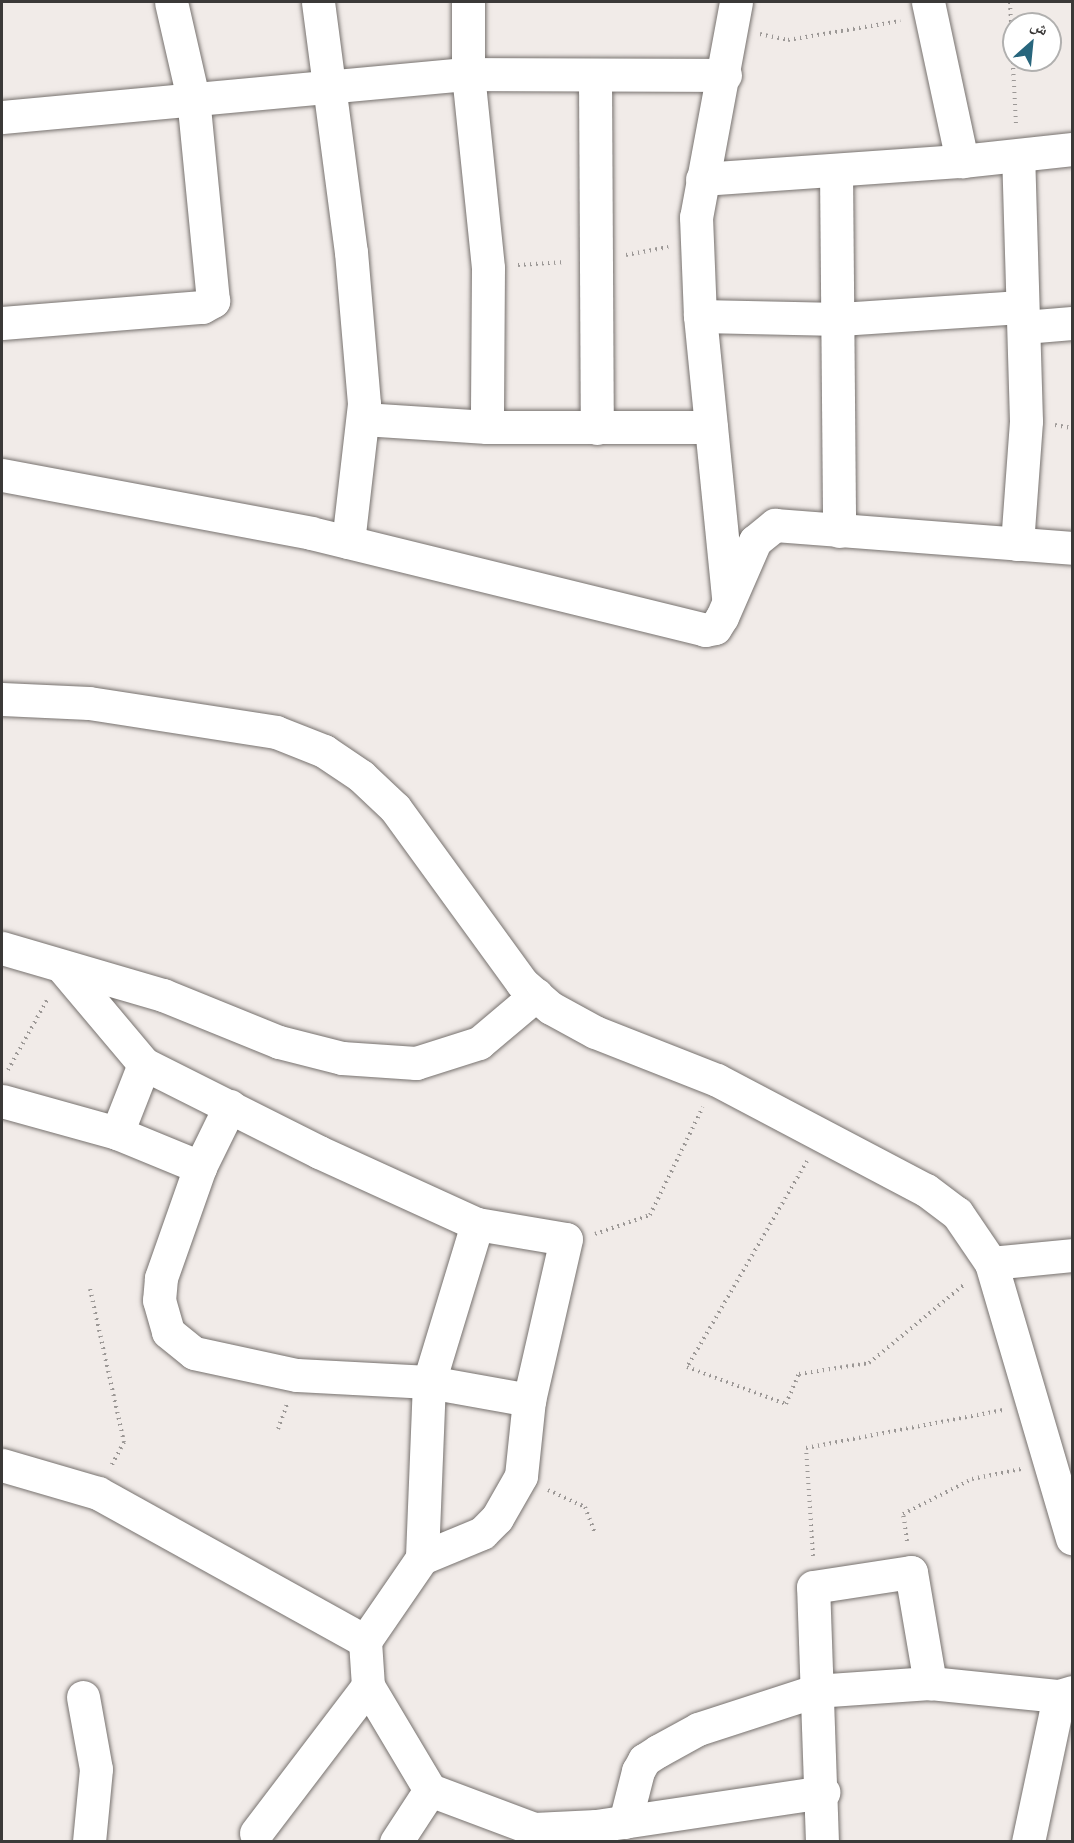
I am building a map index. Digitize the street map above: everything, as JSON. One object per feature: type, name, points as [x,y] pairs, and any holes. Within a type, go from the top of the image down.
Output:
[{"type":"street","points":[[2,323],[202,307],[213,302],[193,98],[171,2]]},
{"type":"street","points":[[318,2],[351,252],[363,419],[348,542]]},
{"type":"street","points":[[468,2],[468,74],[488,267],[487,427]]},
{"type":"street","points":[[929,9],[962,161]]},
{"type":"street","points":[[729,606],[700,316],[696,242],[702,179],[735,15]]},
{"type":"street","points":[[2,117],[329,85],[468,74],[724,75]]},
{"type":"street","points":[[595,75],[597,428]]},
{"type":"street","points":[[702,179],[1018,157],[1072,149]]},
{"type":"street","points":[[1017,544],[1026,421],[1018,157]]},
{"type":"street","points":[[836,170],[840,319],[839,531]]},
{"type":"street","points":[[700,316],[840,319],[1022,317],[1072,323]]},
{"type":"street","points":[[363,419],[487,427],[711,427]]},
{"type":"street","points":[[2,475],[163,503],[348,542],[705,630],[715,628],[729,606],[746,560],[763,531],[775,525],[1072,548]]},
{"type":"street","points":[[2,699],[88,703],[276,732],[324,751],[361,776],[396,808],[522,983],[550,1008],[595,1032],[717,1080],[926,1190],[957,1213],[991,1263],[1072,1538]]},
{"type":"street","points":[[2,948],[64,969],[163,994],[279,1042],[342,1058],[416,1064],[479,1043],[536,995]]},
{"type":"street","points":[[64,969],[144,1064],[319,1152],[477,1224],[566,1239],[529,1400],[521,1476],[497,1518],[482,1533],[422,1558]]},
{"type":"street","points":[[117,1133],[144,1064]]},
{"type":"street","points":[[4,1086],[200,1167]]},
{"type":"street","points":[[230,1106],[200,1167],[161,1278],[159,1300],[168,1332],[194,1353],[297,1375],[429,1382],[529,1400]]},
{"type":"street","points":[[477,1224],[429,1382],[422,1558],[365,1641],[368,1686],[430,1790],[533,1835],[605,1830],[823,1792]]},
{"type":"street","points":[[991,1263],[1072,1255]]},
{"type":"street","points":[[2,1465],[98,1493],[365,1641]]},
{"type":"street","points":[[822,1842],[823,1792],[816,1691],[813,1587],[911,1572],[930,1683]]},
{"type":"street","points":[[605,1830],[644,1760],[698,1729],[816,1691],[930,1683],[1066,1694],[1028,1842]]},
{"type":"street","points":[[256,1833],[368,1686]]},
{"type":"street","points":[[83,1697],[96,1769],[89,1842]]},
{"type":"street","points":[[396,1842],[430,1790]]},
{"type":"path","points":[[1010,2],[1018,157]]},
{"type":"path","points":[[735,15],[788,39],[929,9]]},
{"type":"path","points":[[488,267],[597,260],[696,242]]},
{"type":"path","points":[[4,1086],[64,969]]},
{"type":"path","points":[[566,1239],[597,1234],[650,1215],[717,1080]]},
{"type":"path","points":[[822,1135],[687,1367],[786,1404],[800,1374],[869,1363],[991,1263]]},
{"type":"path","points":[[90,1289],[124,1442],[98,1493]]},
{"type":"path","points":[[813,1587],[806,1448],[1034,1404]]},
{"type":"path","points":[[911,1572],[903,1514],[972,1479],[1052,1464]]},
{"type":"path","points":[[521,1476],[585,1507],[594,1531]]}]
